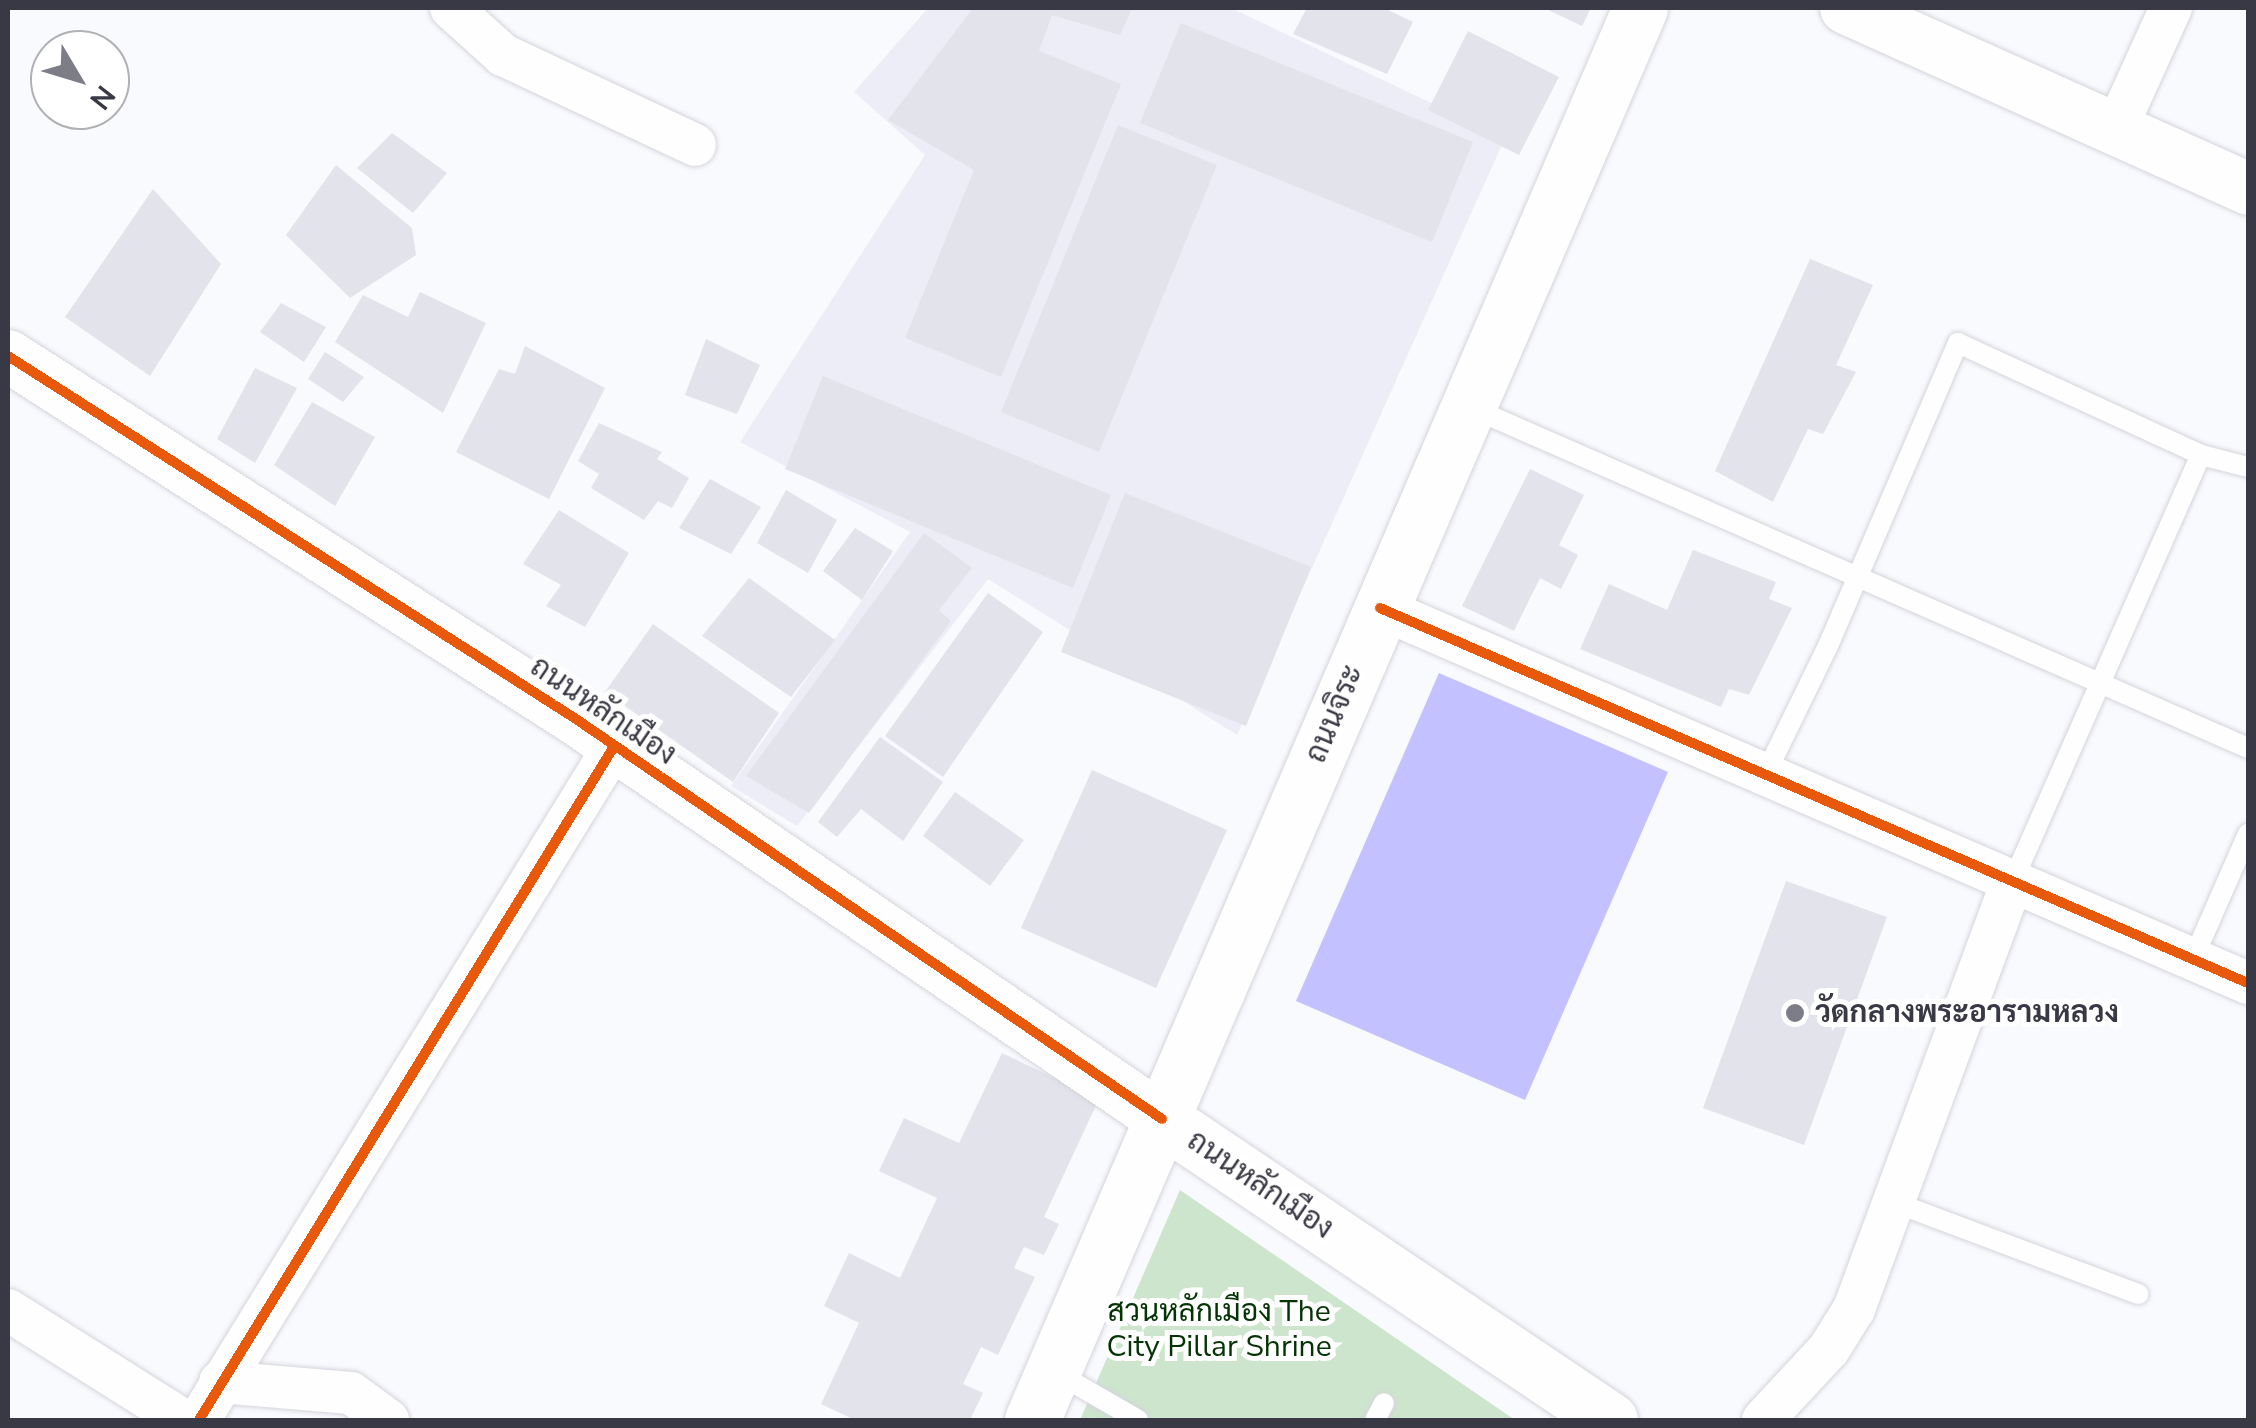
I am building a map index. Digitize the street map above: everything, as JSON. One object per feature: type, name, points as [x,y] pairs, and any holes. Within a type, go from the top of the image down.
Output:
[{"type":"main road","name":"ถนนจิระ","points":[[1032,1420],[1640,8]]},
{"type":"main road","name":"ถนนหลักเมือง","points":[[1162,1120],[1610,1420]]},
{"type":"street","points":[[452,8],[503,54],[695,145]]},
{"type":"street","points":[[1846,8],[2248,189]]},
{"type":"street","points":[[2116,129],[2170,8]]},
{"type":"street","name":"ถนนหลักเมือง","points":[[8,356],[613,748],[1162,1120]]},
{"type":"street","points":[[1380,608],[2011,885],[2248,982]]},
{"type":"street","points":[[199,1420],[613,748]]},
{"type":"street","points":[[1763,1420],[1828,1349],[1854,1309],[2011,885]]},
{"type":"street","points":[[8,1310],[183,1420]]},
{"type":"street","points":[[220,1382],[351,1393],[388,1420]]},
{"type":"lane","points":[[1765,775],[1858,577],[1958,343],[2201,455],[2248,467]]},
{"type":"lane","points":[[1468,406],[2248,748]]},
{"type":"lane","points":[[2011,885],[2201,455]]},
{"type":"lane","points":[[2194,959],[2248,834]]},
{"type":"lane","points":[[1896,1203],[2138,1294]]},
{"type":"lane","points":[[1054,1371],[1138,1420]]},
{"type":"shaded area","points":[[928,8],[1231,8],[1505,138],[1237,735],[988,579],[797,826],[731,786],[910,532],[740,442],[925,155],[854,92]]},
{"type":"green space","name":"สวนหลักเมือง The City Pillar Shrine","points":[[1180,1190],[1515,1420],[1080,1420]]},
{"type":"water","points":[[1439,673],[1668,772],[1525,1100],[1296,1001]]},
{"type":"building","points":[[973,8],[1132,8],[1120,35],[1052,15],[1039,51],[1121,84],[1001,377],[905,338],[974,170],[888,120]]},
{"type":"building","points":[[1307,8],[1384,8],[1413,22],[1387,74],[1293,34]]},
{"type":"building","points":[[1544,8],[1591,8],[1582,26]]},
{"type":"building","points":[[1181,23],[1473,142],[1432,242],[1140,123]]},
{"type":"building","points":[[1468,31],[1559,77],[1519,155],[1428,110]]},
{"type":"building","points":[[1118,125],[1217,165],[1099,452],[1001,412]]},
{"type":"building","points":[[392,133],[447,173],[413,213],[357,168]]},
{"type":"building","points":[[336,165],[412,228],[416,255],[350,298],[286,235]]},
{"type":"building","points":[[153,189],[221,264],[150,376],[65,317]]},
{"type":"building","points":[[1810,259],[1873,285],[1836,365],[1856,372],[1823,434],[1808,429],[1773,502],[1715,471]]},
{"type":"building","points":[[420,292],[486,323],[443,413],[335,342],[363,295],[408,317]]},
{"type":"building","points":[[281,303],[326,327],[304,362],[260,332]]},
{"type":"building","points":[[706,339],[760,365],[737,414],[685,395]]},
{"type":"building","points":[[525,346],[605,388],[549,499],[456,452],[499,369],[515,374]]},
{"type":"building","points":[[325,352],[364,377],[343,402],[308,379]]},
{"type":"building","points":[[255,368],[297,388],[255,463],[217,439]]},
{"type":"building","points":[[823,376],[1111,495],[1073,588],[785,469]]},
{"type":"building","points":[[312,402],[375,437],[335,506],[274,465]]},
{"type":"building","points":[[599,423],[662,452],[657,459],[689,478],[672,508],[658,501],[644,520],[591,488],[599,474],[578,461]]},
{"type":"building","points":[[1530,469],[1584,495],[1559,545],[1578,555],[1561,589],[1540,578],[1514,631],[1462,606]]},
{"type":"building","points":[[710,479],[761,507],[731,554],[679,528]]},
{"type":"building","points":[[786,490],[837,520],[808,573],[757,543]]},
{"type":"building","points":[[1125,493],[1311,567],[1246,726],[1061,652]]},
{"type":"building","points":[[559,510],[629,553],[585,627],[546,606],[561,585],[523,564]]},
{"type":"building","points":[[855,528],[893,551],[862,600],[823,571]]},
{"type":"building","points":[[924,533],[972,568],[939,610],[951,621],[809,813],[746,776]]},
{"type":"building","points":[[1693,550],[1776,582],[1769,599],[1792,608],[1749,695],[1729,689],[1721,707],[1580,649],[1609,584],[1667,610]]},
{"type":"building","points":[[749,578],[835,640],[791,697],[702,636]]},
{"type":"building","points":[[988,593],[1043,632],[943,777],[885,736]]},
{"type":"building","points":[[653,624],[779,713],[733,782],[605,692]]},
{"type":"building","points":[[880,737],[943,782],[903,841],[861,809],[837,837],[818,822]]},
{"type":"building","points":[[1092,770],[1227,830],[1156,988],[1021,928]]},
{"type":"building","points":[[955,792],[1024,840],[990,886],[923,836]]},
{"type":"building","name":"วัดกลางพระอารามหลวง","points":[[1786,881],[1887,917],[1804,1145],[1703,1108]]},
{"type":"building","points":[[1002,1053],[1099,1099],[1044,1217],[1059,1224],[1044,1255],[1024,1247],[1014,1268],[1035,1277],[998,1355],[981,1347],[963,1384],[983,1393],[970,1420],[855,1420],[821,1404],[859,1323],[824,1306],[849,1253],[900,1278],[937,1198],[879,1171],[904,1118],[959,1143]]},
{"type":"cycle path","points":[[8,356],[573,717],[1162,1119]]},
{"type":"cycle path","points":[[1380,608],[2248,983]]},
{"type":"cycle path","points":[[199,1420],[613,748]]},
{"type":"place","name":"วัดกลางพระอารามหลวง","points":[[1795,1013]]}]
